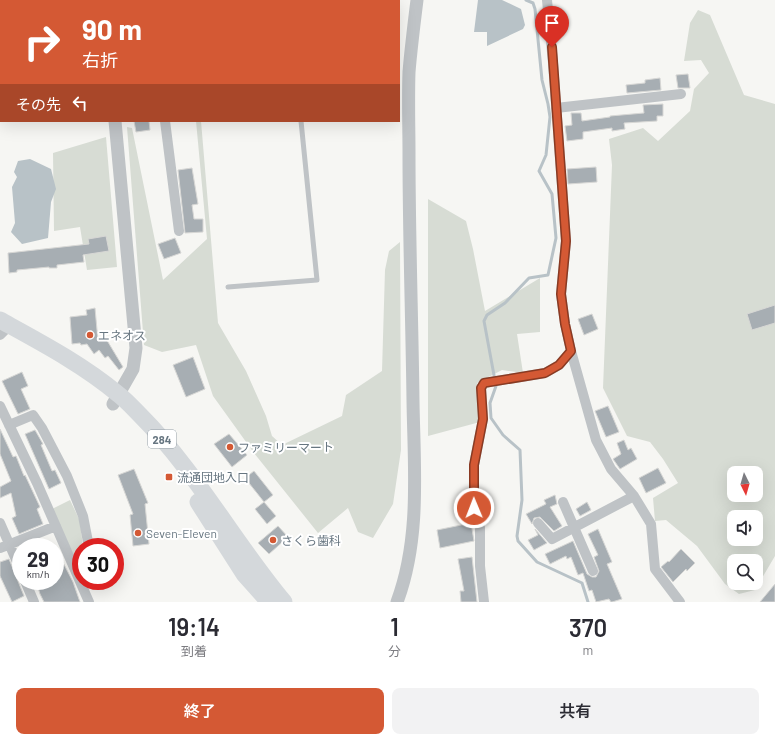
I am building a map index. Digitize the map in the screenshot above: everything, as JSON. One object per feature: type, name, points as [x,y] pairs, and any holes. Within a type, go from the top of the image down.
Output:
[{"type":"highway","name":"284","points":[[1,328],[42,343],[89,372],[116,399],[154,429],[196,481],[262,577],[284,602]]},
{"type":"highway","name":"284","points":[[116,399],[192,493],[244,574],[268,602]]},
{"type":"street","points":[[397,602],[402,590],[408,565],[413,531],[413,330],[409,202],[409,74],[417,0]]},
{"type":"street","points":[[547,0],[566,241],[561,294],[565,324],[596,440],[611,469],[634,496],[650,524],[655,569],[680,602]]},
{"type":"street","points":[[556,108],[681,94]]},
{"type":"street","points":[[115,122],[136,348],[133,368],[116,399]]},
{"type":"street","points":[[165,122],[179,231]]},
{"type":"street","points":[[484,602],[480,566],[480,528],[474,508],[474,465],[483,419],[481,388],[484,383],[545,373],[559,365],[571,351]]},
{"type":"street","points":[[0,406],[72,561]]},
{"type":"street","points":[[9,425],[33,415],[42,428],[67,476],[83,516],[87,538]]},
{"type":"street","points":[[538,523],[552,539],[634,496]]},
{"type":"street","points":[[563,502],[593,571]]},
{"type":"street","points":[[0,523],[5,547],[12,558]]},
{"type":"street","points":[[5,547],[56,526]]},
{"type":"street","points":[[29,590],[34,602]]},
{"type":"street","points":[[84,590],[89,602]]},
{"type":"lane","points":[[228,287],[317,280],[301,122]]},
{"type":"shaded area","points":[[478,0],[502,0],[521,9],[525,25],[523,29],[487,46],[487,32],[474,32]]},
{"type":"shaded area","points":[[698,10],[710,15],[744,95],[775,104],[775,556],[763,576],[763,554],[727,554],[727,585],[697,546],[666,520],[655,521],[653,498],[678,483],[650,442],[627,436],[603,388],[612,165],[609,139],[643,128],[658,141],[690,111],[694,89],[709,73],[701,60],[684,61],[690,23]]},
{"type":"shaded area","points":[[196,122],[201,122],[218,323],[246,371],[266,416],[272,436],[282,445],[342,416],[346,395],[382,371],[385,270],[389,251],[400,242],[401,450],[393,504],[373,538],[358,532],[348,508],[318,533],[254,453],[213,396],[196,345],[162,352],[144,345],[127,127],[132,128],[163,280],[207,239]]},
{"type":"shaded area","points":[[106,137],[117,267],[87,270],[80,227],[54,231],[53,153]]},
{"type":"shaded area","points":[[30,159],[51,169],[56,189],[51,202],[48,238],[22,244],[11,232],[15,223],[12,187],[17,177],[14,172],[18,161]]},
{"type":"shaded area","points":[[428,199],[466,221],[485,311],[540,278],[540,332],[517,334],[523,373],[502,370],[477,383],[480,422],[428,436]]},
{"type":"shaded area","points":[[70,500],[80,521],[82,538],[72,538],[72,552],[52,509]]},
{"type":"shaded area","points":[[733,590],[755,590],[739,594]]},
{"type":"building","points":[[688,74],[690,88],[678,88],[676,75]]},
{"type":"building","points":[[660,78],[661,90],[627,93],[626,85],[645,83],[645,80]]},
{"type":"building","points":[[663,104],[663,116],[657,116],[657,121],[624,123],[625,129],[612,131],[612,128],[583,132],[583,139],[567,141],[565,126],[572,125],[571,113],[581,113],[582,121],[610,116],[644,113],[643,105]]},
{"type":"building","points":[[134,122],[149,122],[150,130],[136,132]]},
{"type":"building","points":[[596,167],[597,182],[568,184],[567,169]]},
{"type":"building","points":[[192,168],[198,204],[192,205],[194,219],[203,219],[203,232],[185,233],[178,170]]},
{"type":"building","points":[[106,236],[109,251],[83,255],[84,262],[57,265],[57,268],[49,267],[17,270],[17,272],[9,273],[8,253],[89,244],[88,239]]},
{"type":"building","points":[[175,238],[181,253],[164,259],[158,244]]},
{"type":"building","points":[[775,305],[775,323],[752,330],[747,314]]},
{"type":"building","points":[[95,308],[98,341],[105,337],[123,367],[119,370],[108,356],[105,358],[99,350],[94,354],[87,344],[72,344],[70,317],[87,315],[86,310]]},
{"type":"building","points":[[592,314],[598,329],[584,335],[578,319]]},
{"type":"building","points":[[193,357],[205,389],[186,397],[173,365]]},
{"type":"building","points":[[22,372],[28,386],[21,389],[30,409],[18,414],[2,381]]},
{"type":"building","points":[[608,406],[619,432],[606,437],[595,411]]},
{"type":"building","points":[[0,429],[13,457],[16,456],[24,476],[25,475],[40,507],[37,509],[43,524],[19,534],[12,518],[16,516],[11,493],[0,498],[0,487],[11,481],[0,454]]},
{"type":"building","points":[[35,430],[43,444],[41,445],[52,471],[55,470],[61,483],[49,489],[25,434]]},
{"type":"building","points":[[229,434],[247,455],[232,467],[214,444]]},
{"type":"building","points":[[624,440],[628,450],[631,448],[637,459],[620,469],[613,459],[621,454],[617,443]]},
{"type":"building","points":[[658,468],[666,483],[646,493],[639,478]]},
{"type":"building","points":[[134,469],[148,503],[145,504],[149,544],[133,546],[130,515],[133,514],[118,475]]},
{"type":"building","points":[[254,471],[273,495],[264,502],[245,478]]},
{"type":"building","points":[[555,495],[557,504],[550,507],[562,526],[554,531],[540,517],[534,518],[532,524],[526,514],[546,504],[544,500]]},
{"type":"building","points":[[264,502],[276,516],[267,524],[255,509]]},
{"type":"building","points":[[587,502],[591,510],[580,516],[576,509]]},
{"type":"building","points":[[471,523],[474,541],[440,548],[437,530]]},
{"type":"building","name":"さくら歯科","points":[[278,526],[288,537],[269,554],[258,543]]},
{"type":"building","points":[[535,529],[547,543],[534,550],[528,540],[538,535]]},
{"type":"building","points":[[598,529],[612,562],[607,564],[622,599],[612,602],[609,599],[596,602],[592,590],[589,591],[583,573],[578,575],[571,557],[567,559],[566,556],[550,564],[545,554],[573,541],[587,574],[592,577],[596,577],[599,571],[594,557],[598,555],[588,534]]},
{"type":"building","points":[[681,549],[695,563],[687,571],[686,569],[673,582],[661,567],[668,561],[669,562]]},
{"type":"building","points":[[472,557],[477,602],[461,602],[460,591],[464,591],[458,559]]},
{"type":"building","points":[[9,559],[12,566],[12,590],[22,590],[24,596],[12,602],[0,576],[0,562]]},
{"type":"building","points":[[64,564],[72,580],[72,590],[76,590],[80,602],[44,602],[39,590],[64,590]]},
{"type":"building","points":[[775,584],[775,602],[760,602]]},
{"type":"waterway","points":[[526,0],[533,3],[535,9],[542,80],[550,117],[546,155],[539,171],[552,194],[556,238],[548,275],[529,278],[505,303],[487,315],[484,321],[496,386],[490,403],[491,418],[503,435],[520,450],[522,500],[517,536],[518,541],[537,562],[582,583],[588,602]]},
{"type":"place","name":"エネオス","points":[[90,335]]},
{"type":"place","name":"ファミリーマート","points":[[230,447]]},
{"type":"place","name":"流通団地入口","points":[[169,477]]},
{"type":"place","name":"Seven-Eleven","points":[[138,533]]},
{"type":"place","name":"さくら歯科","points":[[273,540]]},
{"type":"route","points":[[474,508],[474,465],[483,419],[481,388],[484,383],[545,373],[559,365],[571,351],[565,324],[561,294],[566,241],[552,47]]}]
